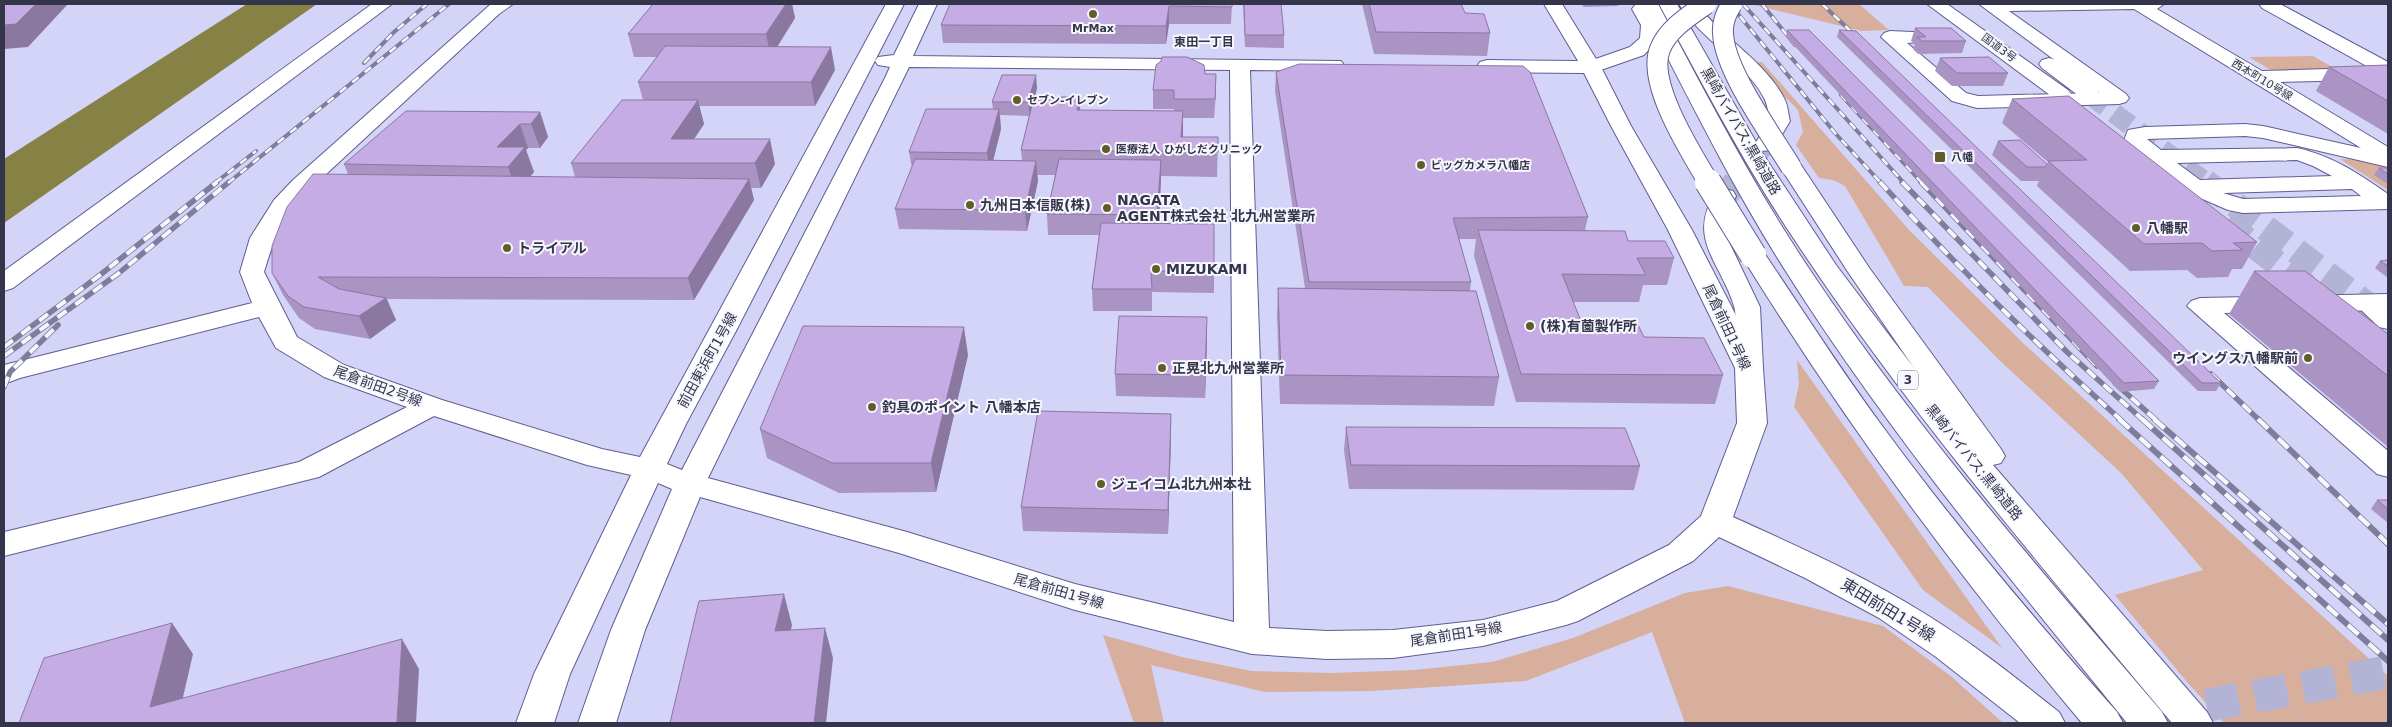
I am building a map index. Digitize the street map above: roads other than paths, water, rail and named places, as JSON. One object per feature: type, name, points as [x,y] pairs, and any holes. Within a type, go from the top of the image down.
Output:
[{"type":"main road","points":[[4,283],[383,4]]},
{"type":"main road","name":"尾倉前田2号線","points":[[504,4],[493,10],[301,185],[282,205],[262,238],[252,272],[267,307],[286,342],[334,371],[432,406],[598,458],[650,469]]},
{"type":"main road","name":"前田東浜町1号線","points":[[535,723],[552,674],[671,424],[724,329],[895,4]]},
{"type":"main road","points":[[597,723],[628,630],[690,484],[895,78],[928,4]]},
{"type":"main road","name":"尾倉前田1号線","points":[[650,469],[690,484],[907,544],[1075,597],[1252,640],[1336,645],[1393,644],[1482,633],[1566,612],[1681,553],[1715,522],[1752,423],[1749,368],[1680,230],[1621,126],[1591,67],[1553,4]]},
{"type":"main road","points":[[1465,66],[1591,67],[1637,51],[1649,39],[1650,25],[1637,4]]},
{"type":"main road","name":"黒崎バイパス;黒崎道路","points":[[1649,4],[1698,102],[1745,185],[1804,280],[1884,394],[2003,547],[2149,723]]},
{"type":"main road","name":"黒崎バイパス;黒崎道路","points":[[1668,4],[1770,183],[1838,284],[1918,394],[2046,550],[2195,723]]},
{"type":"main road","points":[[1688,4],[1710,32],[1755,76],[1774,99],[1780,121],[1764,145]]},
{"type":"main road","points":[[1706,4],[1684,19],[1661,46],[1657,59],[1657,73],[1664,95],[1680,130],[1753,255],[1827,367],[1961,552],[2057,670],[2104,723]]},
{"type":"main road","points":[[1732,4],[1723,21],[1723,38],[1730,59],[1791,167],[1931,374],[2037,519],[2195,723]]},
{"type":"main road","name":"国道3号","points":[[1936,4],[2061,94]]},
{"type":"main road","name":"国道3号","points":[[1968,4],[2090,95]]},
{"type":"main road","name":"西本町10号線","points":[[2137,4],[2388,155]]},
{"type":"main road","points":[[1990,5],[2164,4]]},
{"type":"main road","points":[[2272,6],[2298,4]]},
{"type":"main road","points":[[1929,37],[1890,37],[1960,97],[1977,102],[2119,98],[1990,5]]},
{"type":"main road","points":[[2272,6],[2388,72]]},
{"type":"main road","points":[[866,61],[1348,65]]},
{"type":"main road","points":[[1240,64],[1252,640]]},
{"type":"main road","points":[[2257,77],[2388,72]]},
{"type":"main road","points":[[2387,202],[2243,206],[2223,203],[2196,187],[2135,140],[2136,134],[2245,130],[2263,132],[2312,150],[2388,161]]},
{"type":"main road","points":[[2157,157],[2297,154],[2312,150]]},
{"type":"main road","points":[[2312,150],[2322,160],[2387,202]]},
{"type":"main road","points":[[2196,187],[2355,182]]},
{"type":"main road","points":[[1725,196],[1716,213],[1717,242],[1746,306],[1749,368]]},
{"type":"main road","points":[[2381,318],[2200,306],[2388,467]]},
{"type":"main road","points":[[4,376],[10,372],[267,307]]},
{"type":"main road","points":[[2341,313],[2381,318]]},
{"type":"main road","points":[[4,544],[308,470],[432,406]]},
{"type":"main road","name":"東田前田1号線","points":[[1715,522],[1822,571],[1915,624],[1978,669],[2046,723]]},
{"type":"tunnel","points":[[2090,95],[2207,183]]},
{"type":"tunnel","points":[[1735,183],[1765,145]]},
{"type":"tunnel","points":[[1725,196],[1736,182]]},
{"type":"tunnel","points":[[2205,182],[2373,309]]},
{"type":"tunnel","points":[[2226,223],[2316,294]]},
{"type":"tunnel","points":[[2110,723],[2388,672]]},
{"type":"railway","points":[[364,63],[394,32],[427,4]]},
{"type":"railway","points":[[228,183],[449,4]]},
{"type":"railway","points":[[1730,4],[1835,133],[1881,183]]},
{"type":"railway","points":[[1743,4],[1904,183]]},
{"type":"railway","points":[[1762,4],[1795,45]]},
{"type":"railway","points":[[1822,4],[1860,40]]},
{"type":"railway","points":[[1841,95],[1922,183]]},
{"type":"railway","points":[[215,183],[256,151]]},
{"type":"railway","points":[[4,347],[100,275],[217,182]]},
{"type":"railway","points":[[4,356],[119,273],[229,182]]},
{"type":"railway","points":[[1880,182],[1997,304],[2121,420]]},
{"type":"railway","points":[[1902,182],[2067,352],[2143,420]]},
{"type":"railway","points":[[1921,182],[2097,366]]},
{"type":"railway","points":[[4,387],[10,372],[58,325]]},
{"type":"railway","points":[[2211,374],[2259,420]]},
{"type":"railway","points":[[2115,383],[2156,420]]},
{"type":"railway","points":[[2119,419],[2388,661]]},
{"type":"railway","points":[[2142,419],[2388,640]]},
{"type":"railway","points":[[2154,419],[2388,624]]},
{"type":"railway","points":[[2258,419],[2388,544]]},
{"type":"place","name":"MrMax","points":[[1093,14]]},
{"type":"place","name":"セブン-イレブン","points":[[1017,100]]},
{"type":"place","name":"医療法人 ひがしだクリニック","points":[[1106,149]]},
{"type":"place","name":"八幡","points":[[1940,157]]},
{"type":"place","name":"ビッグカメラ八幡店","points":[[1421,165]]},
{"type":"place","name":"九州日本信販(株)","points":[[970,205]]},
{"type":"place","name":"NAGATA AGENT株式会社 北九州営業所","points":[[1107,208]]},
{"type":"place","name":"八幡駅","points":[[2136,228]]},
{"type":"place","name":"トライアル","points":[[507,248]]},
{"type":"place","name":"MIZUKAMI","points":[[1156,269]]},
{"type":"place","name":"(株)有薗製作所","points":[[1530,326]]},
{"type":"place","name":"ウイングス八幡駅前","points":[[2308,358]]},
{"type":"place","name":"正晃北九州営業所","points":[[1162,368]]},
{"type":"place","name":"釣具のポイント 八幡本店","points":[[872,407]]},
{"type":"place","name":"ジェイコム北九州本社","points":[[1101,484]]},
{"type":"district","name":"東田一丁目","points":[[1204,42]]}]
